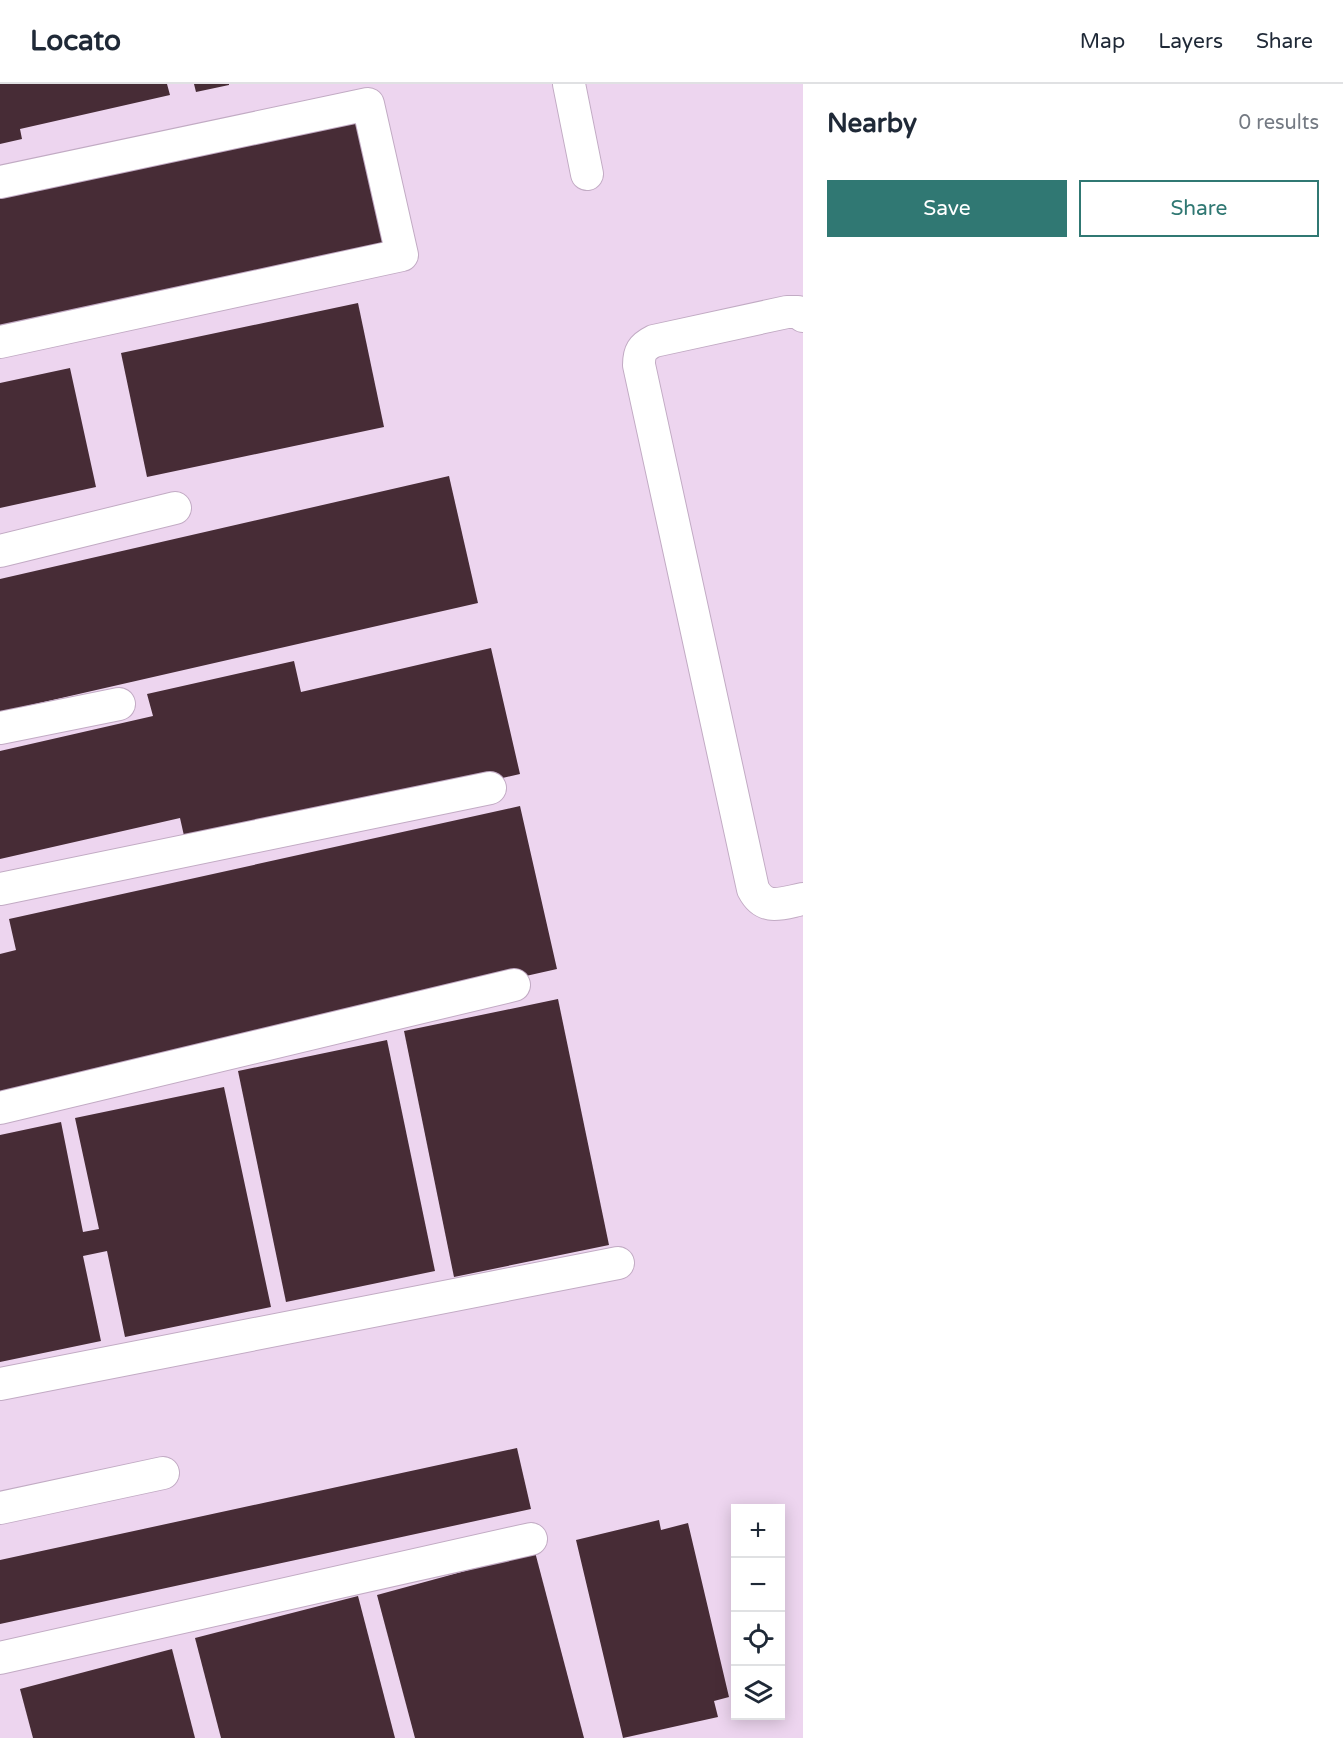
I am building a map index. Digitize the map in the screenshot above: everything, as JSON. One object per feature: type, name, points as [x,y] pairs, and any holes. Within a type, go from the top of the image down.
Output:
[{"type":"lane","points":[[569,84],[587,174]]},
{"type":"lane","points":[[0,182],[368,104],[402,255],[0,342]]},
{"type":"lane","points":[[803,316],[798,312],[787,312],[654,341],[645,346],[639,355],[639,365],[753,889],[758,898],[767,904],[803,899]]},
{"type":"lane","points":[[0,551],[175,508]]},
{"type":"lane","points":[[0,728],[119,704]]},
{"type":"lane","points":[[0,889],[490,788]]},
{"type":"lane","points":[[0,1108],[514,985]]},
{"type":"lane","points":[[0,1384],[618,1263]]},
{"type":"lane","points":[[0,1508],[163,1473]]},
{"type":"lane","points":[[0,1658],[531,1539]]},
{"type":"building","points":[[0,84],[167,84],[170,95],[20,129],[22,139],[0,144]]},
{"type":"building","points":[[194,84],[229,84],[229,85],[196,92]]},
{"type":"building","points":[[362,111],[390,245],[0,329],[0,189]]},
{"type":"building","points":[[358,303],[384,427],[147,477],[121,353]]},
{"type":"building","points":[[70,368],[96,487],[0,508],[0,383]]},
{"type":"building","points":[[449,476],[478,603],[0,712],[0,579]]},
{"type":"building","points":[[491,648],[520,774],[187,849],[180,818],[0,859],[0,751],[153,716],[147,694],[294,661],[301,692]]},
{"type":"building","points":[[520,806],[557,969],[0,1093],[0,954],[16,950],[9,919]]},
{"type":"building","points":[[558,999],[609,1245],[454,1277],[404,1031]]},
{"type":"building","points":[[387,1040],[435,1271],[286,1302],[238,1071]]},
{"type":"building","points":[[224,1087],[271,1307],[125,1337],[107,1251],[83,1256],[101,1341],[0,1362],[0,1135],[61,1122],[83,1232],[99,1229],[75,1118]]},
{"type":"building","points":[[517,1448],[531,1509],[0,1624],[0,1560]]},
{"type":"building","points":[[659,1520],[661,1530],[688,1523],[729,1697],[714,1701],[718,1717],[623,1738],[576,1540]]},
{"type":"building","points":[[535,1552],[584,1738],[415,1738],[377,1595]]},
{"type":"building","points":[[358,1596],[395,1738],[221,1738],[195,1638]]},
{"type":"building","points":[[172,1649],[195,1738],[33,1738],[20,1689]]}]
